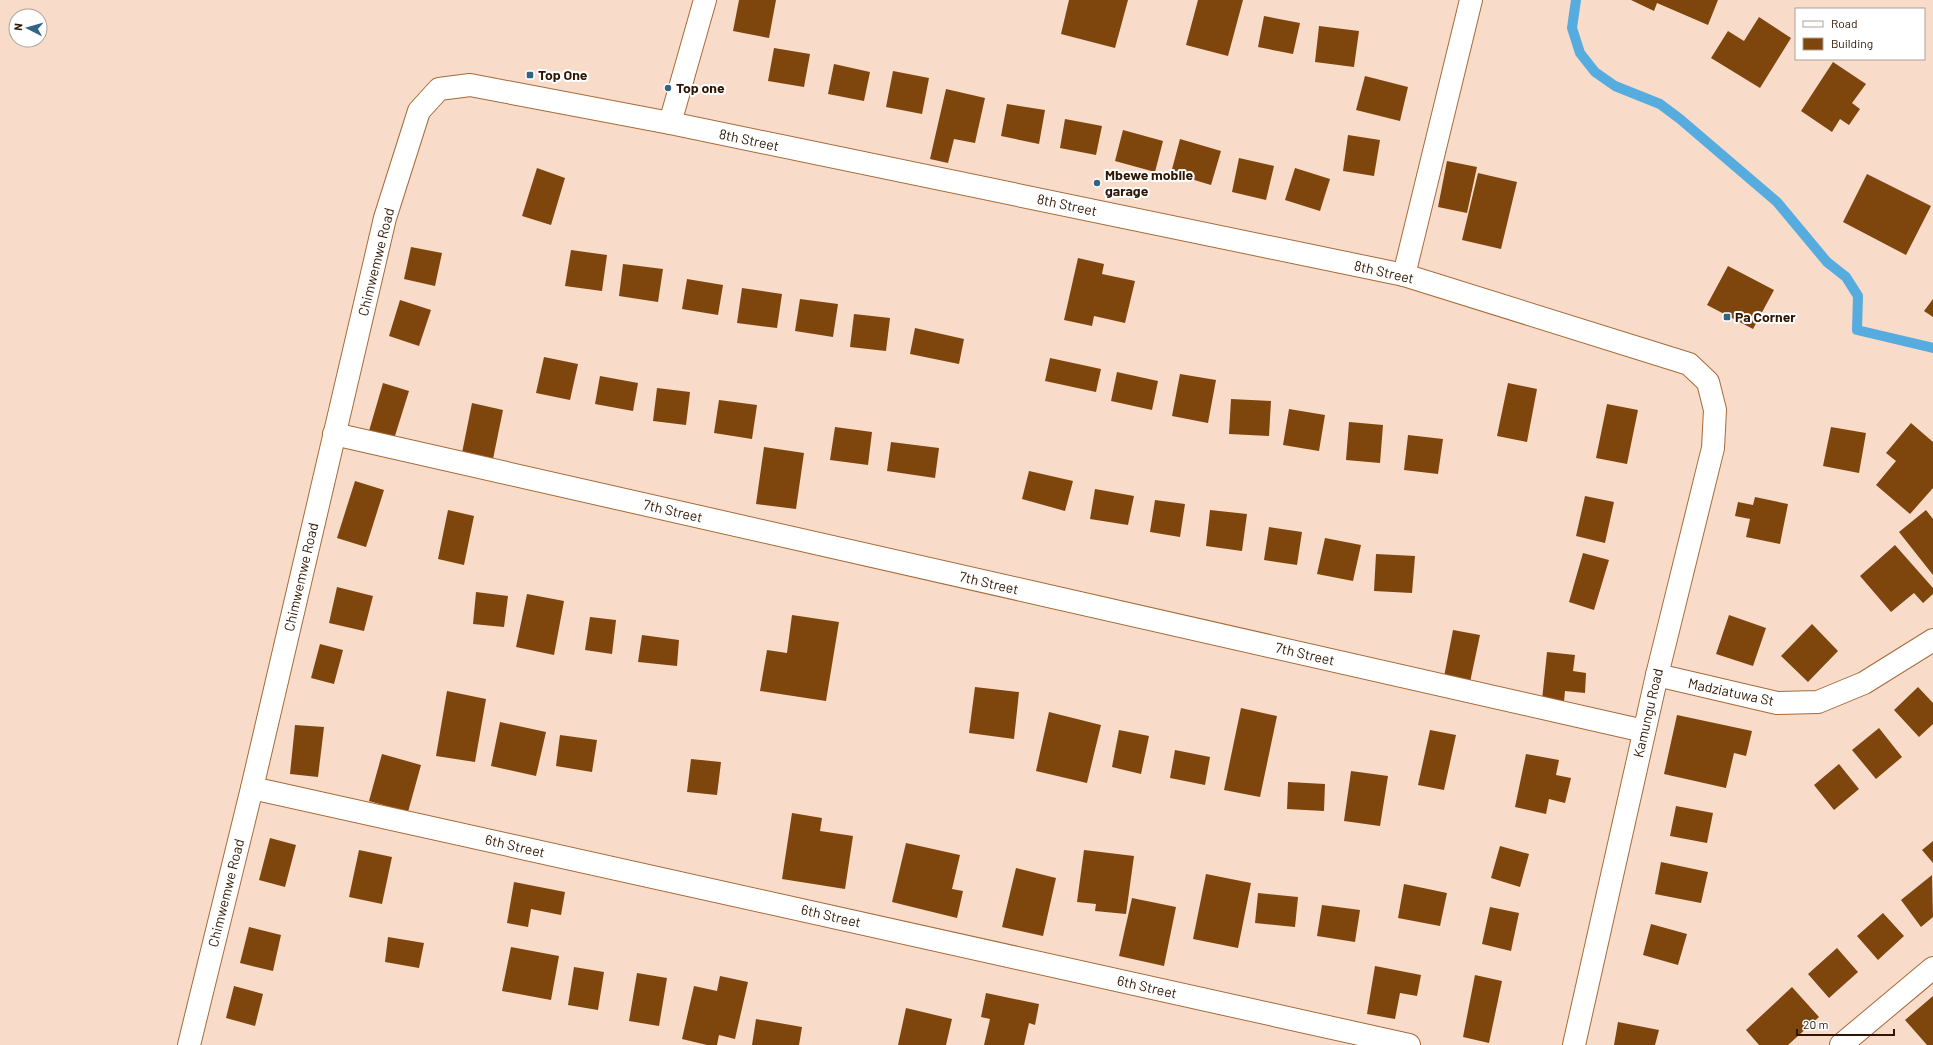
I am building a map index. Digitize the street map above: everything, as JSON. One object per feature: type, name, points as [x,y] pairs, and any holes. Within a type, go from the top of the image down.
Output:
[{"type":"street","points":[[670,123],[705,0]]},
{"type":"street","points":[[1404,275],[1468,1]]},
{"type":"street","name":"8th Street","points":[[419,111],[439,90],[470,85],[670,123],[1404,275],[1689,364],[1708,382]]},
{"type":"street","name":"Chimwemwe Road","points":[[189,1045],[252,788],[385,218],[419,111]]},
{"type":"street","name":"Kamungu Road","points":[[1574,1045],[1657,675],[1713,448],[1715,410],[1708,382]]},
{"type":"street","name":"7th Street","points":[[334,434],[1644,731]]},
{"type":"street","name":"Madziatuwa St","points":[[1657,675],[1777,703],[1818,702],[1864,683],[1933,640]]},
{"type":"street","name":"6th Street","points":[[252,788],[1409,1045]]},
{"type":"street","points":[[1841,1045],[1933,968]]},
{"type":"building","points":[[739,0],[776,0],[769,38],[733,31]]},
{"type":"building","points":[[1069,0],[1128,0],[1115,48],[1061,34]]},
{"type":"building","points":[[1198,0],[1243,0],[1228,56],[1186,45]]},
{"type":"building","points":[[1631,0],[1718,0],[1708,25],[1657,3],[1654,11]]},
{"type":"building","points":[[1264,16],[1300,23],[1293,54],[1258,47]]},
{"type":"building","points":[[1759,17],[1791,38],[1760,88],[1711,58],[1728,31],[1744,41]]},
{"type":"building","points":[[1319,26],[1359,31],[1354,67],[1315,62]]},
{"type":"building","points":[[774,48],[810,54],[804,87],[768,81]]},
{"type":"building","points":[[1833,62],[1866,84],[1852,103],[1860,109],[1849,125],[1840,119],[1832,132],[1801,111]]},
{"type":"building","points":[[834,64],[870,72],[864,101],[828,94]]},
{"type":"building","points":[[893,71],[929,78],[922,114],[886,107]]},
{"type":"building","points":[[1365,76],[1408,87],[1400,121],[1356,110]]},
{"type":"building","points":[[946,89],[985,98],[975,143],[954,139],[948,163],[930,159]]},
{"type":"building","points":[[1007,104],[1045,110],[1039,144],[1001,136]]},
{"type":"building","points":[[1065,119],[1102,126],[1096,155],[1060,148]]},
{"type":"building","points":[[1123,130],[1163,141],[1155,172],[1115,161]]},
{"type":"building","points":[[1348,135],[1380,140],[1374,176],[1343,171]]},
{"type":"building","points":[[1180,139],[1221,151],[1211,185],[1171,173]]},
{"type":"building","points":[[1239,158],[1274,166],[1266,200],[1232,192]]},
{"type":"building","points":[[1447,161],[1477,167],[1467,213],[1438,207]]},
{"type":"building","points":[[537,168],[565,178],[551,225],[522,216]]},
{"type":"building","points":[[1295,168],[1330,179],[1320,211],[1285,200]]},
{"type":"building","points":[[1478,173],[1517,182],[1501,249],[1462,240]]},
{"type":"building","points":[[1867,174],[1931,206],[1906,255],[1843,222]]},
{"type":"building","points":[[411,247],[442,253],[435,286],[404,279]]},
{"type":"building","points":[[571,250],[607,255],[602,291],[565,286]]},
{"type":"building","points":[[1078,258],[1104,264],[1102,274],[1135,281],[1125,323],[1094,316],[1092,326],[1064,320]]},
{"type":"building","points":[[623,264],[663,269],[658,302],[619,296]]},
{"type":"building","points":[[1728,266],[1774,290],[1753,329],[1707,305]]},
{"type":"building","points":[[687,279],[723,285],[718,315],[682,309]]},
{"type":"building","points":[[742,288],[782,294],[777,328],[737,323]]},
{"type":"building","points":[[800,299],[838,304],[833,337],[795,331]]},
{"type":"building","points":[[1933,299],[1933,317],[1924,311]]},
{"type":"building","points":[[400,300],[431,310],[419,346],[389,336]]},
{"type":"building","points":[[854,314],[890,318],[886,351],[850,347]]},
{"type":"building","points":[[915,328],[964,339],[959,364],[910,354]]},
{"type":"building","points":[[544,357],[578,364],[570,400],[536,393]]},
{"type":"building","points":[[1050,358],[1101,369],[1096,392],[1045,381]]},
{"type":"building","points":[[1117,372],[1158,381],[1152,410],[1111,401]]},
{"type":"building","points":[[1180,374],[1216,380],[1208,423],[1172,416]]},
{"type":"building","points":[[600,376],[638,383],[633,411],[595,404]]},
{"type":"building","points":[[383,383],[409,391],[394,439],[369,431]]},
{"type":"building","points":[[1508,383],[1537,389],[1527,442],[1497,436]]},
{"type":"building","points":[[657,388],[690,392],[686,425],[653,421]]},
{"type":"building","points":[[1231,399],[1271,401],[1269,436],[1229,434]]},
{"type":"building","points":[[719,400],[757,405],[752,439],[714,433]]},
{"type":"building","points":[[472,403],[503,410],[493,459],[462,453]]},
{"type":"building","points":[[1607,404],[1638,410],[1627,464],[1596,458]]},
{"type":"building","points":[[1289,409],[1325,415],[1319,451],[1283,445]]},
{"type":"building","points":[[1349,422],[1383,425],[1380,463],[1346,460]]},
{"type":"building","points":[[1911,423],[1933,442],[1933,488],[1910,514],[1876,485],[1896,461],[1886,453]]},
{"type":"building","points":[[835,427],[872,432],[868,465],[830,460]]},
{"type":"building","points":[[1831,427],[1866,433],[1859,473],[1823,466]]},
{"type":"building","points":[[1408,435],[1443,439],[1438,474],[1404,470]]},
{"type":"building","points":[[891,442],[939,448],[935,478],[887,471]]},
{"type":"building","points":[[764,447],[804,453],[796,509],[756,504]]},
{"type":"building","points":[[1029,471],[1073,481],[1065,511],[1022,499]]},
{"type":"building","points":[[355,481],[384,490],[366,547],[337,538]]},
{"type":"building","points":[[1095,489],[1134,496],[1128,525],[1090,519]]},
{"type":"building","points":[[1585,496],[1614,502],[1605,543],[1576,536]]},
{"type":"building","points":[[1755,497],[1788,504],[1780,544],[1746,537],[1750,519],[1735,516],[1738,502],[1753,505]]},
{"type":"building","points":[[1155,500],[1185,504],[1180,537],[1150,532]]},
{"type":"building","points":[[448,510],[474,516],[464,565],[438,559]]},
{"type":"building","points":[[1210,510],[1247,514],[1242,551],[1206,546]]},
{"type":"building","points":[[1926,510],[1933,519],[1933,575],[1899,532]]},
{"type":"building","points":[[1269,527],[1302,532],[1297,565],[1264,560]]},
{"type":"building","points":[[1325,538],[1361,545],[1353,581],[1317,574]]},
{"type":"building","points":[[1895,545],[1933,588],[1933,594],[1923,603],[1914,593],[1891,612],[1860,576]]},
{"type":"building","points":[[1583,553],[1609,560],[1594,610],[1569,602]]},
{"type":"building","points":[[1376,554],[1415,556],[1412,593],[1374,591]]},
{"type":"building","points":[[337,587],[373,596],[364,631],[329,623]]},
{"type":"building","points":[[476,592],[508,596],[504,627],[473,624]]},
{"type":"building","points":[[527,594],[564,601],[554,655],[516,647]]},
{"type":"building","points":[[792,615],[839,622],[826,701],[760,691],[767,650],[787,653]]},
{"type":"building","points":[[1729,615],[1766,628],[1753,666],[1716,654]]},
{"type":"building","points":[[590,617],[616,620],[612,654],[585,650]]},
{"type":"building","points":[[1812,624],[1838,651],[1808,682],[1781,656]]},
{"type":"building","points":[[1453,630],[1480,635],[1469,687],[1443,682]]},
{"type":"building","points":[[642,635],[679,640],[677,666],[638,662]]},
{"type":"building","points":[[320,644],[343,650],[334,684],[311,678]]},
{"type":"building","points":[[1547,652],[1575,655],[1573,671],[1586,673],[1585,693],[1565,691],[1564,702],[1542,700]]},
{"type":"building","points":[[975,687],[1019,692],[1014,739],[969,733]]},
{"type":"building","points":[[1918,687],[1933,703],[1933,724],[1919,737],[1894,710]]},
{"type":"building","points":[[447,691],[486,699],[475,762],[436,756]]},
{"type":"building","points":[[1241,708],[1277,716],[1260,797],[1224,790]]},
{"type":"building","points":[[1049,712],[1101,725],[1087,783],[1036,771]]},
{"type":"building","points":[[1677,715],[1752,731],[1746,756],[1734,753],[1726,788],[1664,774]]},
{"type":"building","points":[[500,722],[546,732],[536,776],[491,766]]},
{"type":"building","points":[[295,725],[324,727],[318,777],[290,774]]},
{"type":"building","points":[[1879,728],[1902,757],[1876,779],[1852,750]]},
{"type":"building","points":[[1119,730],[1149,736],[1141,774],[1112,767]]},
{"type":"building","points":[[1430,730],[1456,735],[1444,790],[1418,785]]},
{"type":"building","points":[[560,735],[597,740],[592,772],[556,766]]},
{"type":"building","points":[[1175,750],[1210,757],[1205,785],[1170,778]]},
{"type":"building","points":[[382,754],[421,765],[408,812],[369,801]]},
{"type":"building","points":[[1526,754],[1559,760],[1556,775],[1571,778],[1565,803],[1549,799],[1546,814],[1515,807]]},
{"type":"building","points":[[691,759],[721,762],[717,795],[687,792]]},
{"type":"building","points":[[1839,764],[1859,789],[1834,810],[1814,785]]},
{"type":"building","points":[[1351,771],[1388,776],[1380,826],[1344,821]]},
{"type":"building","points":[[1288,782],[1325,784],[1324,811],[1287,809]]},
{"type":"building","points":[[1676,806],[1713,813],[1707,843],[1670,836]]},
{"type":"building","points":[[792,813],[822,818],[820,831],[853,836],[845,889],[782,879]]},
{"type":"building","points":[[270,838],[296,845],[285,887],[259,880]]},
{"type":"building","points":[[1933,841],[1933,863],[1922,850]]},
{"type":"building","points":[[906,843],[960,855],[952,889],[963,891],[957,918],[892,902]]},
{"type":"building","points":[[1500,846],[1529,854],[1520,887],[1491,878]]},
{"type":"building","points":[[359,850],[392,857],[382,904],[349,897]]},
{"type":"building","points":[[1084,850],[1134,856],[1126,914],[1095,911],[1096,904],[1077,902]]},
{"type":"building","points":[[1661,862],[1708,872],[1701,903],[1655,894]]},
{"type":"building","points":[[1016,868],[1056,878],[1043,936],[1002,927]]},
{"type":"building","points":[[1206,874],[1251,883],[1238,948],[1193,939]]},
{"type":"building","points":[[1932,875],[1933,917],[1921,927],[1901,900]]},
{"type":"building","points":[[514,882],[565,892],[561,915],[531,909],[528,927],[507,923]]},
{"type":"building","points":[[1404,884],[1447,893],[1440,926],[1398,918]]},
{"type":"building","points":[[1258,893],[1298,897],[1295,927],[1255,923]]},
{"type":"building","points":[[1132,898],[1176,907],[1164,966],[1119,956]]},
{"type":"building","points":[[1322,905],[1360,910],[1355,942],[1317,936]]},
{"type":"building","points":[[1490,907],[1519,913],[1511,951],[1482,944]]},
{"type":"building","points":[[1883,913],[1904,936],[1878,960],[1857,936]]},
{"type":"building","points":[[1651,924],[1687,934],[1678,965],[1643,955]]},
{"type":"building","points":[[249,927],[281,935],[273,971],[240,963]]},
{"type":"building","points":[[388,937],[424,943],[419,968],[385,962]]},
{"type":"building","points":[[511,947],[559,956],[551,1000],[502,991]]},
{"type":"building","points":[[1837,948],[1858,972],[1829,998],[1808,974]]},
{"type":"building","points":[[1375,966],[1421,975],[1417,996],[1400,993],[1395,1019],[1367,1014]]},
{"type":"building","points":[[574,967],[604,972],[598,1010],[568,1005]]},
{"type":"building","points":[[637,973],[667,978],[659,1026],[629,1021]]},
{"type":"building","points":[[1475,975],[1502,981],[1489,1043],[1463,1037]]},
{"type":"building","points":[[720,976],[748,982],[735,1039],[719,1035],[717,1045],[707,1045],[682,1039],[694,986],[717,991]]},
{"type":"building","points":[[234,986],[263,994],[255,1026],[226,1018]]},
{"type":"building","points":[[1792,987],[1819,1017],[1788,1045],[1759,1045],[1746,1030]]},
{"type":"building","points":[[986,993],[1039,1004],[1035,1025],[1029,1023],[1024,1045],[984,1045],[990,1019],[981,1017]]},
{"type":"building","points":[[1933,996],[1933,1045],[1927,1045],[1905,1020]]},
{"type":"building","points":[[906,1008],[952,1019],[946,1045],[898,1045]]},
{"type":"building","points":[[756,1019],[802,1027],[799,1045],[752,1045]]},
{"type":"building","points":[[1618,1022],[1659,1030],[1655,1045],[1614,1045]]},
{"type":"waterway","points":[[1576,0],[1572,28],[1580,53],[1595,72],[1615,86],[1660,104],[1680,119],[1777,202],[1827,262],[1846,277],[1858,296],[1857,330],[1933,348]]},
{"type":"place","name":"Top One","points":[[530,75]]},
{"type":"place","name":"Top one","points":[[668,88]]},
{"type":"place","name":"Mbewe mobile garage","points":[[1097,183]]},
{"type":"place","name":"Pa Corner","points":[[1727,317]]}]
